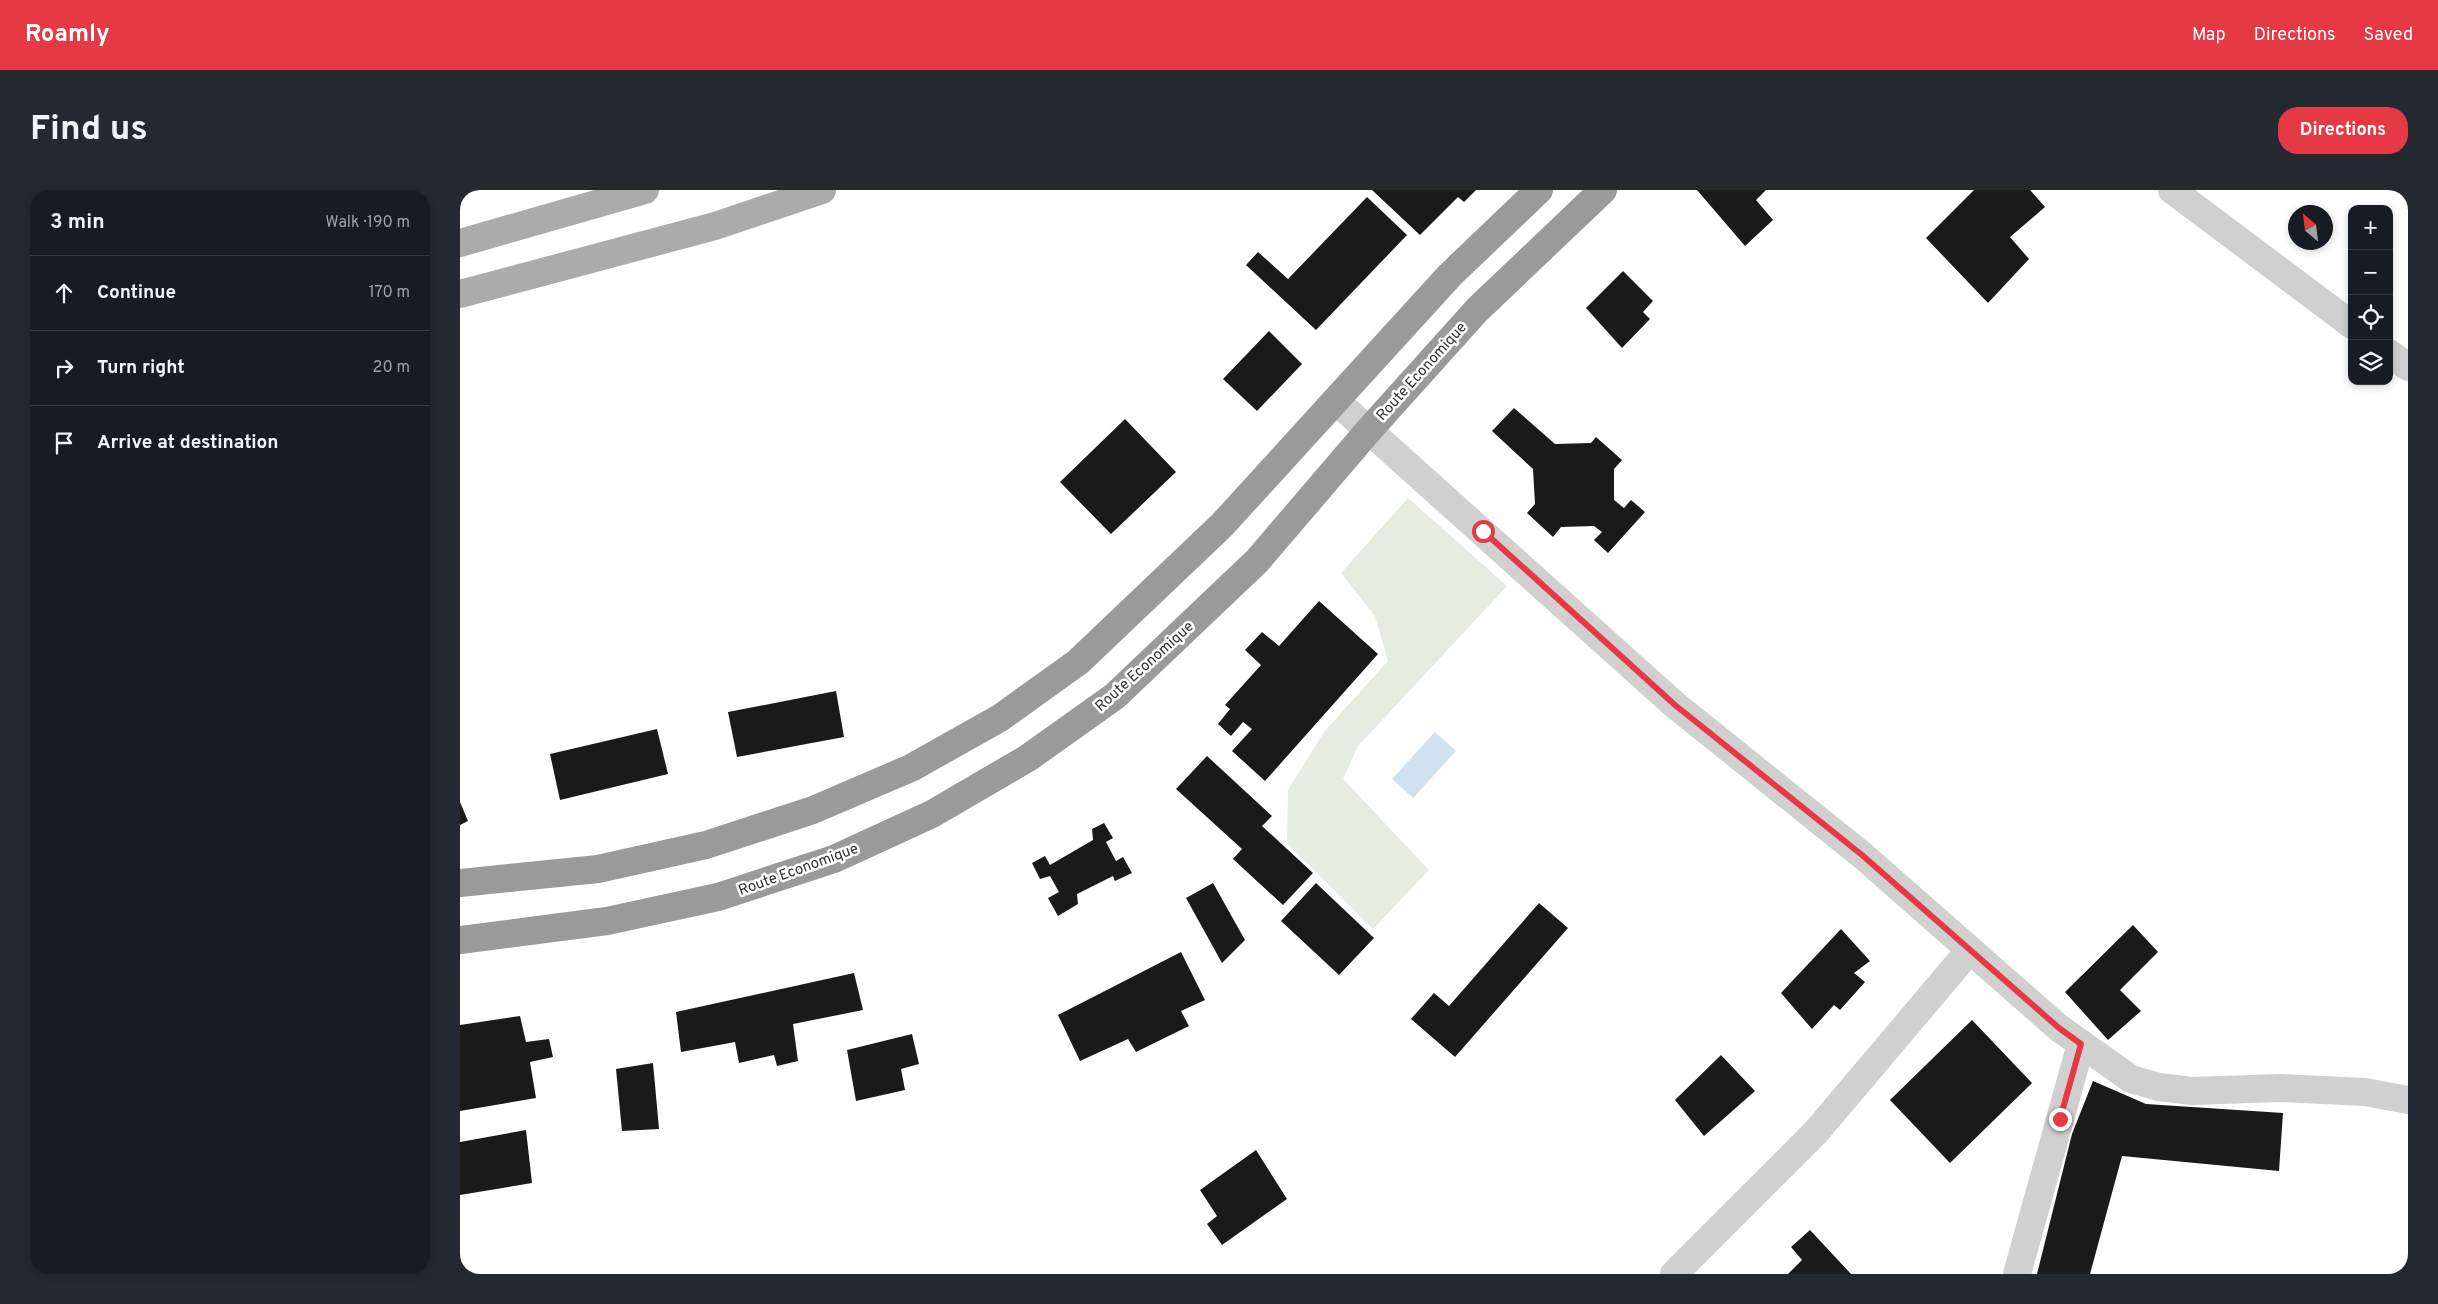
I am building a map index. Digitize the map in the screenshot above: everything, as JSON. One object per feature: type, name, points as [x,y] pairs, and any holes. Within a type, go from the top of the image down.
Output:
[{"type":"highway","points":[[460,884],[598,869],[706,845],[813,810],[911,768],[1000,718],[1078,662],[1222,525],[1450,275],[1539,190]]},
{"type":"highway","name":"Route Economique","points":[[460,940],[607,921],[718,898],[834,859],[932,814],[1028,758],[1115,696],[1257,561],[1369,430],[1477,310],[1603,190]]},
{"type":"main road","points":[[460,243],[645,190]]},
{"type":"main road","points":[[460,294],[715,226],[822,190]]},
{"type":"street","points":[[2172,190],[2348,322]]},
{"type":"street","points":[[2393,356],[2408,367]]},
{"type":"street","points":[[1336,401],[1675,705],[1862,855],[2059,1028],[2131,1079],[2159,1087],[2192,1091],[2280,1088],[2365,1092],[2408,1100]]},
{"type":"street","points":[[1674,1274],[1816,1132],[1970,951]]},
{"type":"street","points":[[2017,1274],[2081,1044]]},
{"type":"shaded area","points":[[1408,498],[1507,586],[1358,746],[1343,779],[1429,870],[1373,929],[1287,843],[1288,790],[1324,732],[1388,661],[1375,616],[1341,573]]},
{"type":"water","points":[[1435,732],[1456,751],[1413,798],[1392,779]]},
{"type":"building","points":[[1372,190],[1476,190],[1464,202],[1458,197],[1420,235]]},
{"type":"building","points":[[1697,190],[1766,190],[1756,200],[1773,220],[1745,246]]},
{"type":"building","points":[[1974,190],[2030,190],[2045,207],[2010,237],[2029,259],[1988,303],[1926,238]]},
{"type":"building","points":[[1367,197],[1407,235],[1316,330],[1246,265],[1258,252],[1288,279]]},
{"type":"building","points":[[1623,271],[1653,301],[1643,312],[1650,319],[1622,348],[1586,308]]},
{"type":"building","points":[[1269,331],[1302,364],[1257,411],[1223,379]]},
{"type":"building","points":[[1514,408],[1555,444],[1591,443],[1596,437],[1622,460],[1614,469],[1614,500],[1624,508],[1631,500],[1645,512],[1608,553],[1594,540],[1602,532],[1594,526],[1561,527],[1553,537],[1527,513],[1535,504],[1533,469],[1492,431]]},
{"type":"building","points":[[1125,419],[1176,472],[1111,534],[1060,482]]},
{"type":"building","points":[[1319,601],[1378,654],[1265,781],[1232,751],[1252,729],[1243,722],[1231,736],[1218,724],[1230,709],[1225,705],[1261,665],[1245,650],[1262,632],[1279,646]]},
{"type":"building","points":[[836,691],[844,737],[737,757],[728,712]]},
{"type":"building","points":[[657,729],[668,774],[560,800],[550,754]]},
{"type":"building","points":[[1207,756],[1272,816],[1262,826],[1313,873],[1283,905],[1233,859],[1242,849],[1176,789]]},
{"type":"building","points":[[460,802],[468,821],[460,825]]},
{"type":"building","points":[[1104,823],[1113,838],[1106,842],[1116,861],[1123,857],[1132,873],[1115,881],[1113,876],[1077,894],[1078,904],[1058,916],[1048,898],[1059,892],[1050,876],[1040,879],[1032,863],[1045,856],[1050,865],[1093,840],[1092,829]]},
{"type":"building","points":[[1213,883],[1245,940],[1222,963],[1186,898]]},
{"type":"building","points":[[1316,883],[1374,938],[1339,975],[1281,921]]},
{"type":"building","points":[[1539,903],[1568,928],[1455,1057],[1411,1019],[1434,993],[1449,1006]]},
{"type":"building","points":[[2133,925],[2158,952],[2120,990],[2141,1011],[2108,1040],[2065,992]]},
{"type":"building","points":[[1841,929],[1870,961],[1854,973],[1865,982],[1840,1010],[1834,1005],[1812,1029],[1781,993]]},
{"type":"building","points":[[1181,952],[1205,1000],[1181,1011],[1189,1026],[1136,1052],[1128,1039],[1080,1061],[1058,1015]]},
{"type":"building","points":[[854,973],[863,1010],[793,1024],[798,1061],[777,1066],[774,1055],[739,1063],[735,1042],[681,1052],[676,1012]]},
{"type":"building","points":[[520,1016],[526,1042],[549,1039],[553,1057],[530,1062],[536,1098],[460,1111],[460,1025]]},
{"type":"building","points":[[1972,1020],[2032,1083],[1950,1163],[1890,1100]]},
{"type":"building","points":[[912,1034],[919,1064],[901,1069],[905,1090],[856,1101],[847,1050]]},
{"type":"building","points":[[1721,1055],[1755,1091],[1704,1136],[1675,1100]]},
{"type":"building","points":[[653,1063],[659,1129],[622,1131],[616,1069]]},
{"type":"building","points":[[2093,1081],[2146,1104],[2283,1113],[2279,1171],[2122,1156],[2090,1274],[2037,1274],[2072,1134]]},
{"type":"building","points":[[526,1130],[532,1183],[460,1195],[460,1142]]},
{"type":"building","points":[[1256,1150],[1287,1199],[1222,1245],[1207,1224],[1217,1216],[1200,1190]]},
{"type":"building","points":[[1810,1230],[1851,1274],[1788,1274],[1802,1260],[1791,1247]]},
{"type":"route","points":[[1483,531],[1675,705],[1862,855],[2059,1028],[2081,1044],[2060,1119]]}]
